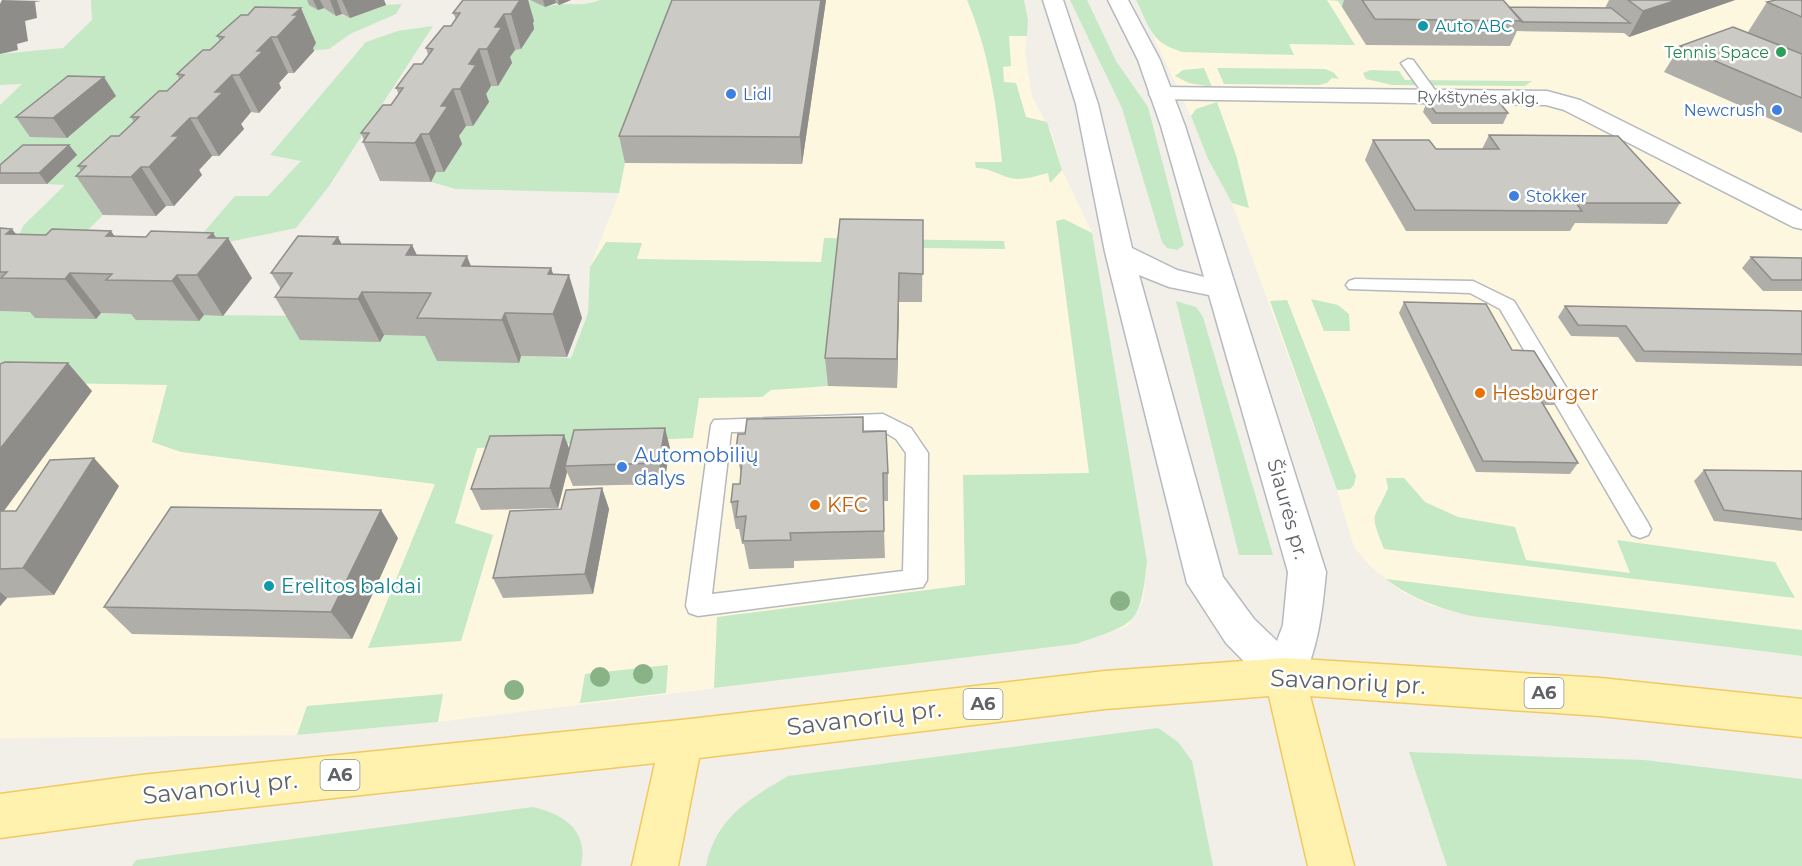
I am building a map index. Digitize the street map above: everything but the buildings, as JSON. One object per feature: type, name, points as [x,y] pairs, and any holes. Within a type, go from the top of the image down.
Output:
[{"type":"main road","points":[[1053,0],[1087,104],[1119,252],[1172,443],[1206,583],[1240,631],[1285,676],[1331,866]]},
{"type":"main road","name":"Šiaurės pr.","points":[[1118,0],[1149,60],[1161,94],[1307,573],[1302,625],[1285,676]]},
{"type":"main road","name":"Rykštynės aklg.","points":[[1161,94],[1547,98],[1572,105],[1802,221]]},
{"type":"main road","points":[[1119,252],[1148,270],[1176,280],[1220,287]]},
{"type":"main road","name":"Savanorių pr.","points":[[0,816],[141,797],[681,740],[1105,690],[1285,676],[1600,697],[1802,718]]},
{"type":"main road","points":[[655,866],[681,740]]},
{"type":"lane","points":[[1408,63],[1432,96]]},
{"type":"lane","points":[[1355,285],[1473,286],[1507,305],[1640,529]]},
{"type":"lane","points":[[882,422],[899,429],[913,440],[917,453],[915,580],[698,606],[721,425],[882,422]]},
{"type":"shaded area","points":[[656,0],[1024,0],[1028,20],[1025,52],[1032,97],[1052,133],[1062,170],[1092,233],[1147,561],[1143,601],[1128,626],[1076,644],[438,722],[297,735],[0,738],[0,382],[558,391],[588,313],[590,267],[619,193],[594,178]]},
{"type":"shaded area","points":[[1136,0],[1802,0],[1802,656],[1471,616],[1432,606],[1402,592],[1370,566],[1354,547],[1337,490],[1232,203],[1208,159],[1191,116]]},
{"type":"green space","points":[[91,0],[324,0],[324,8],[350,18],[386,5],[402,4],[396,14],[350,34],[329,49],[309,51],[113,205],[80,238],[18,238],[23,226],[65,185],[47,184],[76,156],[0,183],[0,105],[22,84],[0,85],[0,54],[63,48],[92,20]]},
{"type":"green space","points":[[494,0],[530,0],[545,7],[558,4],[586,4],[600,0],[685,0],[625,163],[619,193],[456,189],[431,182],[436,172],[444,172],[462,144],[455,143],[491,86],[498,86],[512,64],[506,63],[515,50],[521,49],[534,22]]},
{"type":"green space","points":[[967,0],[1024,0],[1028,20],[1027,36],[1009,36],[1011,66],[1003,67],[1004,82],[1016,83],[1026,117],[1047,122],[1062,170],[1050,183],[1048,173],[1018,179],[987,169],[976,168],[975,162],[1002,162],[991,80],[981,39]]},
{"type":"green space","points":[[1070,0],[1087,0],[1116,61],[1148,107],[1184,245],[1177,250],[1167,248],[1162,242],[1122,108]]},
{"type":"green space","points":[[1136,0],[1327,0],[1355,45],[1289,44],[1294,55],[1182,52],[1157,39]]},
{"type":"green space","points":[[1327,0],[1467,0],[1342,7],[1338,1]]},
{"type":"green space","points":[[433,26],[329,186],[296,228],[223,243],[196,241],[235,196],[268,196],[301,161],[270,155],[366,42],[398,31]]},
{"type":"green space","points":[[1204,68],[1212,87],[1189,83],[1175,76],[1183,70]]},
{"type":"green space","points":[[1217,68],[1325,69],[1333,72],[1339,79],[1332,78],[1327,83],[1319,85],[1224,84]]},
{"type":"green space","points":[[1371,70],[1399,71],[1405,80],[1532,81],[1525,86],[1392,85],[1366,79],[1363,73]]},
{"type":"green space","points":[[1217,102],[1236,155],[1249,208],[1232,203],[1208,159],[1191,116],[1196,109]]},
{"type":"green space","points":[[1064,219],[1092,233],[1147,561],[1137,611],[1123,626],[1076,644],[714,688],[717,617],[965,585],[963,475],[1089,473],[1056,221]]},
{"type":"green space","points":[[824,238],[1004,241],[1005,249],[842,247],[828,386],[771,390],[762,397],[699,398],[693,438],[477,448],[455,523],[493,535],[461,641],[368,648],[435,484],[181,452],[152,442],[167,385],[0,382],[0,311],[141,314],[137,320],[199,321],[204,315],[316,316],[384,335],[450,336],[521,356],[571,358],[588,313],[590,267],[606,242],[642,243],[637,259],[821,262]]},
{"type":"green space","points":[[1311,299],[1338,305],[1349,314],[1350,331],[1324,331]]},
{"type":"green space","points":[[1287,300],[1356,476],[1354,485],[1350,489],[1337,490],[1270,301]]},
{"type":"green space","points":[[1176,301],[1196,307],[1203,317],[1273,555],[1239,555]]},
{"type":"green space","points":[[1386,478],[1404,478],[1425,502],[1458,517],[1515,527],[1526,560],[1630,573],[1617,540],[1775,562],[1795,598],[1384,549],[1376,528],[1375,517],[1388,488]]},
{"type":"green space","points":[[1386,579],[1802,630],[1802,656],[1471,616],[1426,602]]},
{"type":"green space","points":[[668,665],[666,693],[580,703],[585,674]]},
{"type":"green space","points":[[443,694],[438,722],[297,735],[307,706]]},
{"type":"green space","points":[[1158,728],[1178,742],[1192,761],[1213,866],[706,866],[711,849],[726,822],[760,793],[788,776]]},
{"type":"green space","points":[[1409,752],[1644,760],[1802,779],[1802,866],[1447,866]]},
{"type":"green space","points":[[533,807],[563,819],[577,833],[581,843],[581,866],[132,866],[136,860]]},
{"type":"place","name":"Auto ABC","points":[[1423,26]]},
{"type":"place","name":"Tennis Space","points":[[1781,52]]},
{"type":"place","name":"Lidl","points":[[731,94]]},
{"type":"place","name":"Newcrush","points":[[1777,110]]},
{"type":"place","name":"Stokker","points":[[1514,196]]},
{"type":"place","name":"Hesburger","points":[[1480,393]]},
{"type":"place","name":"Automobilių dalys","points":[[622,467]]},
{"type":"place","name":"KFC","points":[[815,505]]},
{"type":"place","name":"Erelitos baldai","points":[[269,586]]}]
